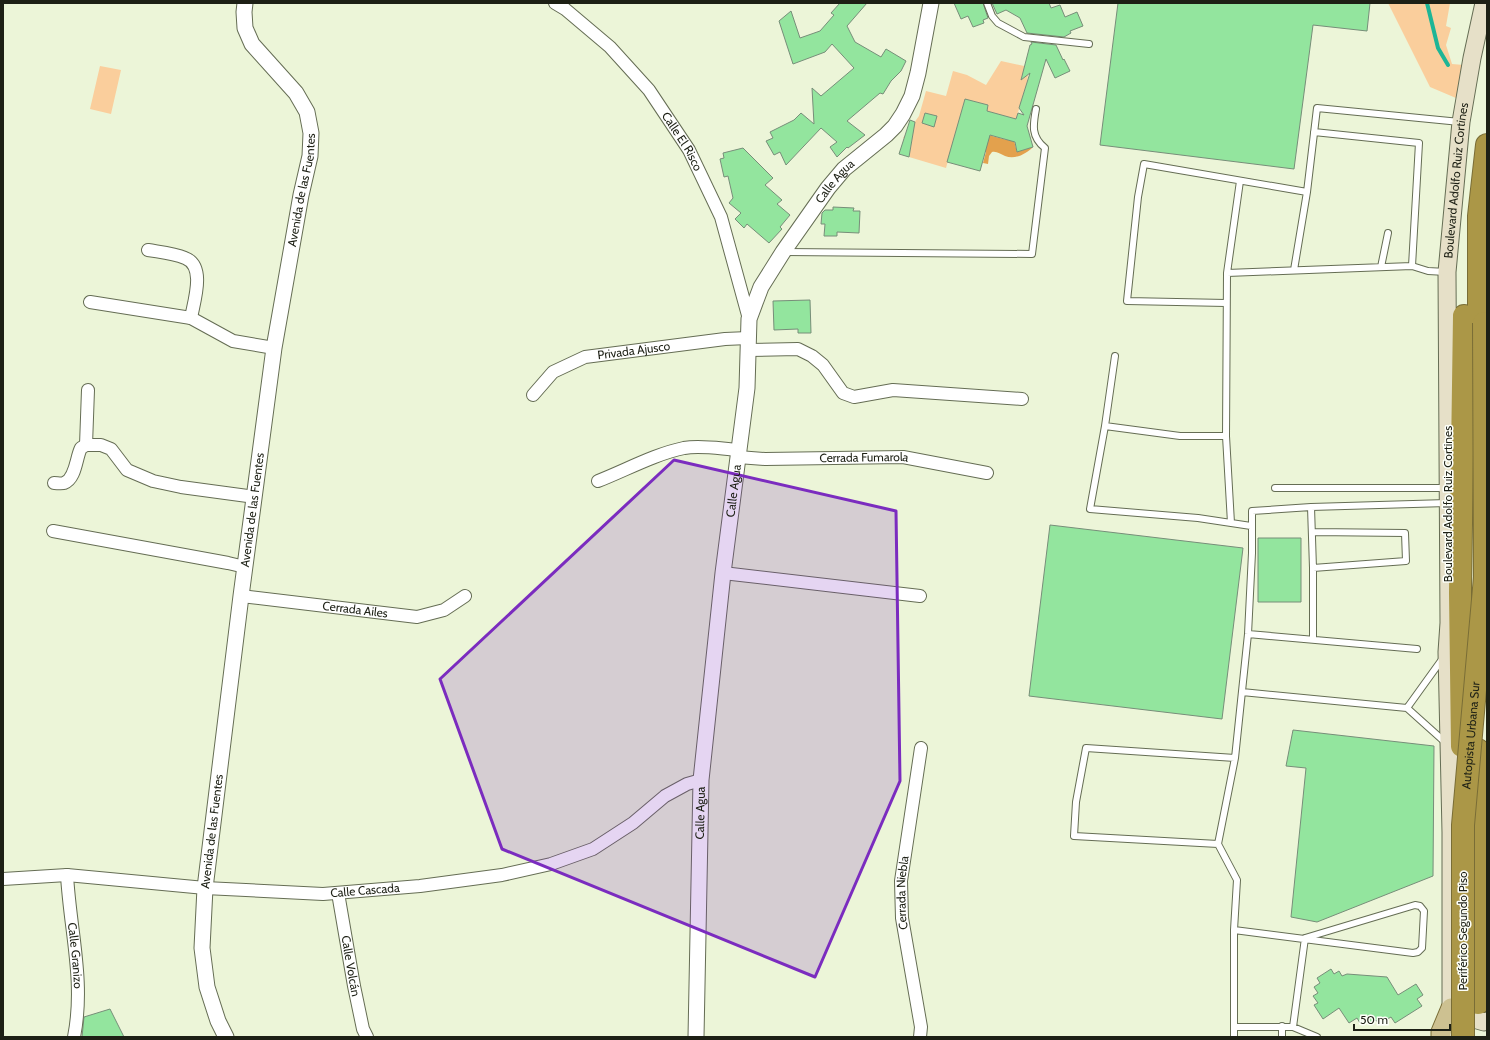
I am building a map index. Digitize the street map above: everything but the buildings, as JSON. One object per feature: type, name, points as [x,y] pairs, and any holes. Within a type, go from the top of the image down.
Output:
[{"type":"highway","points":[[1463,825],[1460,593],[1463,334],[1466,272],[1479,216],[1487,145]]},
{"type":"highway","points":[[1479,216],[1482,1012]]},
{"type":"highway","name":"Autopista Urbana Sur","points":[[1463,825],[1485,577],[1484,322],[1487,262]]},
{"type":"highway","name":"Periférico Segundo Piso","points":[[1463,825],[1463,1037]]},
{"type":"main road","name":"Boulevard Adolfo Ruiz Cortines","points":[[1451,1037],[1451,832],[1447,652],[1449,623],[1447,272],[1461,122],[1472,58],[1484,3]]},
{"type":"main road","points":[[1441,1037],[1441,1032],[1451,1008],[1467,1017],[1482,1012]]},
{"type":"street","name":"Avenida de las Fuentes","points":[[226,1037],[218,1021],[207,987],[202,948],[205,888],[241,596],[274,348],[301,195],[310,156],[311,133],[307,112],[296,93],[252,44],[245,28],[245,3]]},
{"type":"street","name":"Calle El Risco","points":[[555,3],[565,9],[610,48],[649,90],[689,150],[721,217],[750,319]]},
{"type":"street","name":"Calle Agua","points":[[696,1037],[701,780],[724,573],[747,388],[750,319],[761,288],[783,252],[828,188],[844,169],[886,136],[903,114],[912,96],[918,73],[931,3]]},
{"type":"street","points":[[148,250],[186,258],[193,265],[197,273],[192,318]]},
{"type":"street","points":[[90,302],[192,318],[233,341],[274,348]]},
{"type":"street","name":"Privada Ajusco","points":[[533,395],[553,372],[585,357],[725,339],[748,344],[798,349],[812,356],[822,365],[843,392],[854,397],[893,390],[1022,399]]},
{"type":"street","points":[[86,445],[88,390]]},
{"type":"street","points":[[54,483],[64,483],[69,480],[74,471],[78,453],[81,448],[86,445],[101,445],[111,449],[126,470],[153,481],[181,487],[255,497]]},
{"type":"street","name":"Cerrada Fumarola","points":[[598,481],[661,455],[684,448],[698,447],[766,459],[903,457],[987,473]]},
{"type":"street","points":[[53,531],[228,562],[246,567]]},
{"type":"street","points":[[724,573],[920,596]]},
{"type":"street","name":"Cerrada Ailes","points":[[241,596],[417,617],[444,610],[465,596]]},
{"type":"street","name":"Cerrada Niebla","points":[[920,1037],[921,1027],[902,918],[901,881],[921,748]]},
{"type":"street","name":"Calle Cascada","points":[[3,879],[67,875],[205,888],[323,894],[420,886],[502,875],[551,864],[593,848],[633,823],[665,796],[687,784],[701,780]]},
{"type":"street","name":"Calle Granizo","points":[[67,875],[68,899],[78,972],[78,1018],[74,1037]]},
{"type":"street","name":"Calle Volcán","points":[[338,893],[354,986],[363,1029],[367,1037]]},
{"type":"lane","points":[[987,3],[992,16],[998,23],[1024,37],[1089,44]]},
{"type":"lane","points":[[1294,270],[1307,192],[1317,108],[1461,122]]},
{"type":"lane","points":[[783,252],[1032,254],[1045,148],[1037,140],[1033,129],[1036,109]]},
{"type":"lane","points":[[1314,132],[1419,143],[1412,266]]},
{"type":"lane","points":[[1226,303],[1127,301],[1138,197],[1144,164],[1307,192]]},
{"type":"lane","points":[[1230,523],[1226,436],[1226,303],[1227,273],[1240,181]]},
{"type":"lane","points":[[1381,267],[1388,233]]},
{"type":"lane","points":[[1227,273],[1412,266],[1428,271],[1447,272]]},
{"type":"lane","points":[[1115,356],[1105,426],[1090,509],[1169,515],[1251,526]]},
{"type":"lane","points":[[1105,426],[1180,436],[1226,436]]},
{"type":"lane","points":[[1275,488],[1448,495]]},
{"type":"lane","points":[[1234,1037],[1234,930],[1237,880],[1218,844],[1235,758],[1248,634],[1252,553],[1252,511],[1448,495]]},
{"type":"lane","points":[[1311,507],[1313,532],[1313,639]]},
{"type":"lane","points":[[1313,532],[1405,533],[1406,561],[1313,568]]},
{"type":"lane","points":[[1248,634],[1417,649]]},
{"type":"lane","points":[[1407,708],[1447,652]]},
{"type":"lane","points":[[1242,692],[1407,708],[1449,744]]},
{"type":"lane","points":[[1218,844],[1074,836],[1076,802],[1086,748],[1235,758]]},
{"type":"lane","points":[[1234,930],[1413,953],[1418,952],[1422,948],[1424,911],[1420,906],[1415,905],[1305,938]]},
{"type":"lane","points":[[1293,1027],[1305,938]]},
{"type":"lane","points":[[1282,1026],[1282,1037]]},
{"type":"lane","points":[[1235,1027],[1293,1027],[1317,1037]]},
{"type":"highlighted area","points":[[674,460],[896,511],[900,781],[815,977],[502,849],[440,679]]},
{"type":"shaded area","points":[[1388,3],[1450,3],[1446,26],[1451,28],[1446,45],[1452,64],[1464,65],[1456,98],[1430,87]]},
{"type":"shaded area","points":[[1001,61],[1029,67],[1027,82],[1016,119],[987,111],[988,105],[965,99],[946,168],[909,157],[912,140],[903,138],[919,116],[926,91],[946,96],[953,71],[967,75],[986,85]]},
{"type":"shaded area","points":[[100,66],[121,70],[111,114],[90,109]]},
{"type":"shaded area","points":[[1011,129],[1017,152],[1033,147],[1024,154],[1016,157],[1009,157],[997,152],[992,152],[989,156],[988,164],[983,163],[986,152],[976,149],[981,133],[1007,140]]},
{"type":"waterway","points":[[1427,3],[1438,48],[1448,65]]},
{"type":"tunnel","points":[[1478,1003],[1479,1037]]}]
